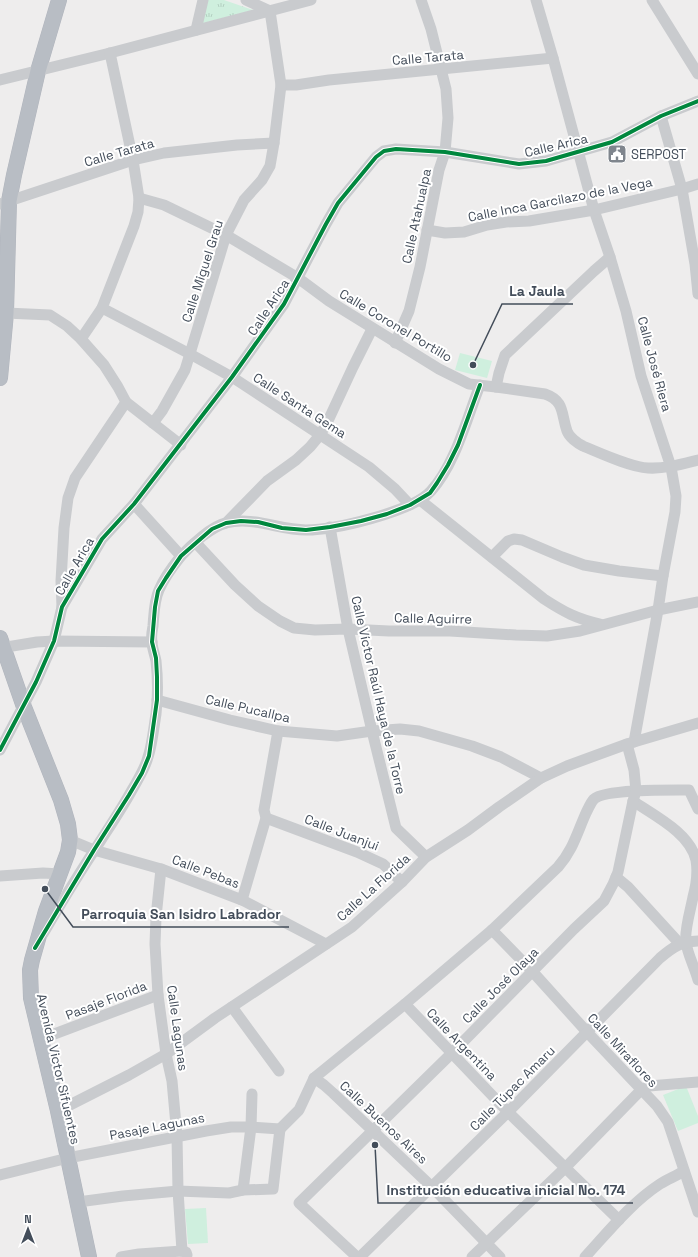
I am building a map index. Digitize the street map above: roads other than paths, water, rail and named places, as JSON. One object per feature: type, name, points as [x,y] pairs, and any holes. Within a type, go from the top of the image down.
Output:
[{"type":"highway","points":[[0,378],[6,313],[5,203],[14,175],[38,71],[59,0]]},
{"type":"highway","name":"Avenida Victor Sifuentes","points":[[1,645],[61,800],[68,824],[70,840],[68,852],[46,911],[30,970],[31,998],[58,1112],[89,1257]]},
{"type":"street","points":[[196,30],[203,0]]},
{"type":"street","points":[[246,0],[270,11]]},
{"type":"street","points":[[0,80],[110,53],[311,0]]},
{"type":"street","name":"Calle Atahualpa","points":[[395,343],[409,311],[420,267],[439,170],[445,152],[448,118],[446,89],[431,29],[421,0]]},
{"type":"street","name":"Calle José Riera","points":[[536,0],[594,210],[626,311],[641,376],[671,466],[676,496],[675,512],[658,610],[631,743]]},
{"type":"street","points":[[652,0],[698,74]]},
{"type":"street","name":"Calle Miguel Grau","points":[[153,423],[162,411],[185,370],[226,235],[244,200],[262,180],[270,166],[281,85],[270,11]]},
{"type":"street","points":[[82,339],[102,308],[138,212],[139,198],[133,160],[110,53]]},
{"type":"street","name":"Calle Tarata","points":[[281,85],[553,58]]},
{"type":"street","name":"Calle Arica","points":[[0,750],[36,682],[54,641],[62,607],[102,539],[134,504],[232,377],[284,304],[338,203],[376,157],[384,151],[396,149],[445,152],[519,164],[546,161],[612,142],[661,116],[698,101]]},
{"type":"street","points":[[661,116],[682,189],[695,264],[698,294]]},
{"type":"street","name":"Calle Tarata","points":[[5,203],[133,160],[164,153],[237,145],[274,143]]},
{"type":"street","name":"Calle Inca Garcilazo de la Vega","points":[[427,230],[445,234],[464,232],[487,225],[529,221],[594,210],[698,184]]},
{"type":"street","name":"Calle Coronel Portillo","points":[[139,198],[164,205],[226,235],[298,278],[329,301],[372,329],[439,369],[468,384],[496,386],[545,394],[553,397],[558,402],[563,413],[567,432],[576,442],[583,446],[637,467],[649,468],[671,466],[698,460]]},
{"type":"street","points":[[496,386],[505,355],[610,257]]},
{"type":"street","name":"Calle Santa Gema","points":[[102,308],[232,377],[369,467],[395,489],[457,530],[544,599],[561,610],[586,621],[603,625]]},
{"type":"street","points":[[6,313],[50,315],[67,326],[82,339],[104,365],[126,402],[181,445]]},
{"type":"street","points":[[226,523],[267,481],[296,460],[320,435],[327,424],[372,329]]},
{"type":"street","points":[[35,948],[142,773],[149,756],[157,700],[156,658],[152,642],[155,607],[158,591],[181,556],[212,529],[226,523],[242,521],[258,522],[282,528],[306,530],[330,527],[381,516],[415,503],[430,493],[448,465],[458,445],[480,385]]},
{"type":"street","points":[[62,607],[61,581],[64,528],[68,498],[76,478],[126,402]]},
{"type":"street","points":[[134,504],[181,556]]},
{"type":"street","name":"Calle Víctor Raúl Haya de la Torre","points":[[330,527],[348,629],[396,828],[426,857]]},
{"type":"street","points":[[492,557],[508,541],[514,539],[522,540],[584,565],[618,571],[663,576]]},
{"type":"street","name":"Calle Aguirre","points":[[196,543],[235,585],[258,606],[280,622],[294,628],[315,630],[348,629],[450,631],[516,636],[547,636],[580,631],[658,610],[698,602]]},
{"type":"street","points":[[1,645],[54,641],[152,642]]},
{"type":"street","name":"Calle Pucallpa","points":[[157,700],[230,720],[278,731],[337,736],[400,729],[419,731],[472,746],[501,757],[541,778]]},
{"type":"street","name":"Calle La Florida","points":[[58,1112],[166,1054],[232,1007],[352,927],[402,882],[426,857],[468,830],[541,778],[567,766],[631,743],[698,723]]},
{"type":"street","points":[[242,900],[266,818],[264,810],[278,731]]},
{"type":"street","name":"Calle José Olaya","points":[[358,1257],[299,1202],[452,1053],[574,929],[604,901],[616,877],[634,796],[634,770],[631,743]]},
{"type":"street","points":[[78,1202],[123,1196],[178,1192],[229,1193],[243,1190],[273,1189],[280,1129],[299,1110],[314,1078],[405,1004],[492,930],[558,867],[567,857],[574,844],[587,811],[594,799],[603,795],[634,796],[689,790],[698,809]]},
{"type":"street","points":[[634,796],[686,840],[697,861],[696,883],[683,943]]},
{"type":"street","name":"Calle Juanjui","points":[[266,818],[357,852],[384,864],[402,882]]},
{"type":"street","name":"Calle Pebas","points":[[70,840],[94,850],[161,869],[242,900],[326,944]]},
{"type":"street","name":"Calle Lagunas","points":[[161,869],[156,917],[158,995],[166,1054],[172,1081],[178,1136],[178,1192],[185,1254]]},
{"type":"street","points":[[0,876],[44,873],[60,874]]},
{"type":"street","points":[[616,877],[628,887],[683,943],[698,980]]},
{"type":"street","name":"Calle Miraflores","points":[[492,930],[657,1106],[668,1122],[698,1212]]},
{"type":"street","points":[[683,943],[698,940]]},
{"type":"street","name":"Calle Túpac Amaru","points":[[358,1257],[508,1112],[660,958],[683,943]]},
{"type":"street","name":"Pasaje Florida","points":[[41,1039],[158,995]]},
{"type":"street","name":"Calle Argentina","points":[[405,1004],[508,1112],[619,1220]]},
{"type":"street","points":[[232,1007],[279,1070]]},
{"type":"street","name":"Calle Buenos Aires","points":[[314,1078],[324,1085],[432,1187],[500,1257]]},
{"type":"street","points":[[472,1257],[564,1168],[642,1089],[649,1086],[698,1082]]},
{"type":"street","points":[[243,1190],[251,1127],[252,1094]]},
{"type":"street","name":"Pasaje Lagunas","points":[[0,1175],[68,1158],[231,1127],[280,1129]]},
{"type":"street","points":[[585,1257],[619,1220],[639,1201],[660,1184],[684,1171]]},
{"type":"street","points":[[121,1257],[139,1254],[185,1254]]},
{"type":"place","name":"SERPOST","points":[[617,154]]},
{"type":"place","name":"La Jaula","points":[[473,365]]},
{"type":"place","name":"Parroquia San Isidro Labrador","points":[[45,889]]},
{"type":"place","name":"Institución educativa inicial No. 174","points":[[375,1145]]}]
